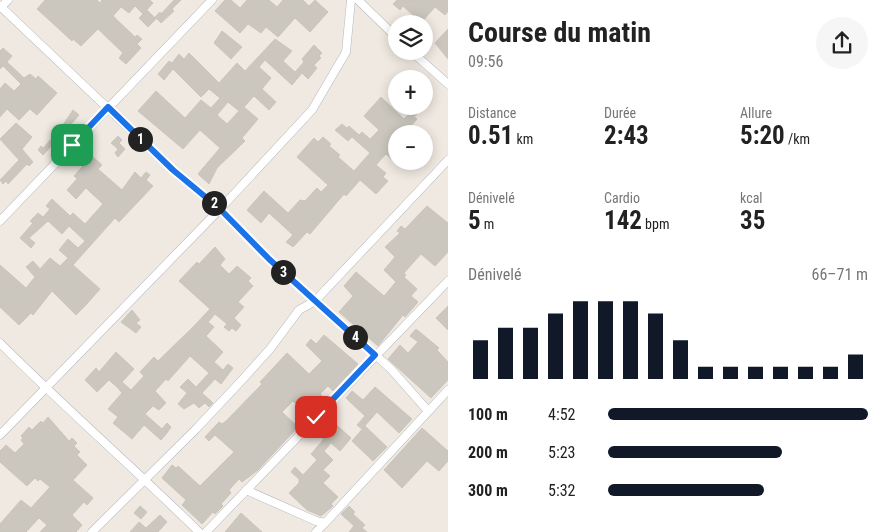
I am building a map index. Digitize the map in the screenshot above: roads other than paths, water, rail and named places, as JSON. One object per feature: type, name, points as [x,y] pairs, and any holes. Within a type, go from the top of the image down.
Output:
[{"type":"street","points":[[8,0],[0,7],[173,170],[220,209],[269,259],[391,369],[428,411]]},
{"type":"street","points":[[0,221],[212,0]]},
{"type":"street","points":[[0,435],[220,209],[312,110],[346,52],[350,0]]},
{"type":"street","points":[[358,0],[388,29]]},
{"type":"street","points":[[421,60],[448,84]]},
{"type":"street","points":[[92,532],[196,429],[270,349],[299,310],[315,301],[448,160]]},
{"type":"street","points":[[206,532],[448,281]]},
{"type":"street","points":[[0,343],[44,388],[145,479],[199,532]]},
{"type":"street","points":[[316,532],[448,390]]},
{"type":"street","points":[[246,490],[316,521],[325,523]]}]
